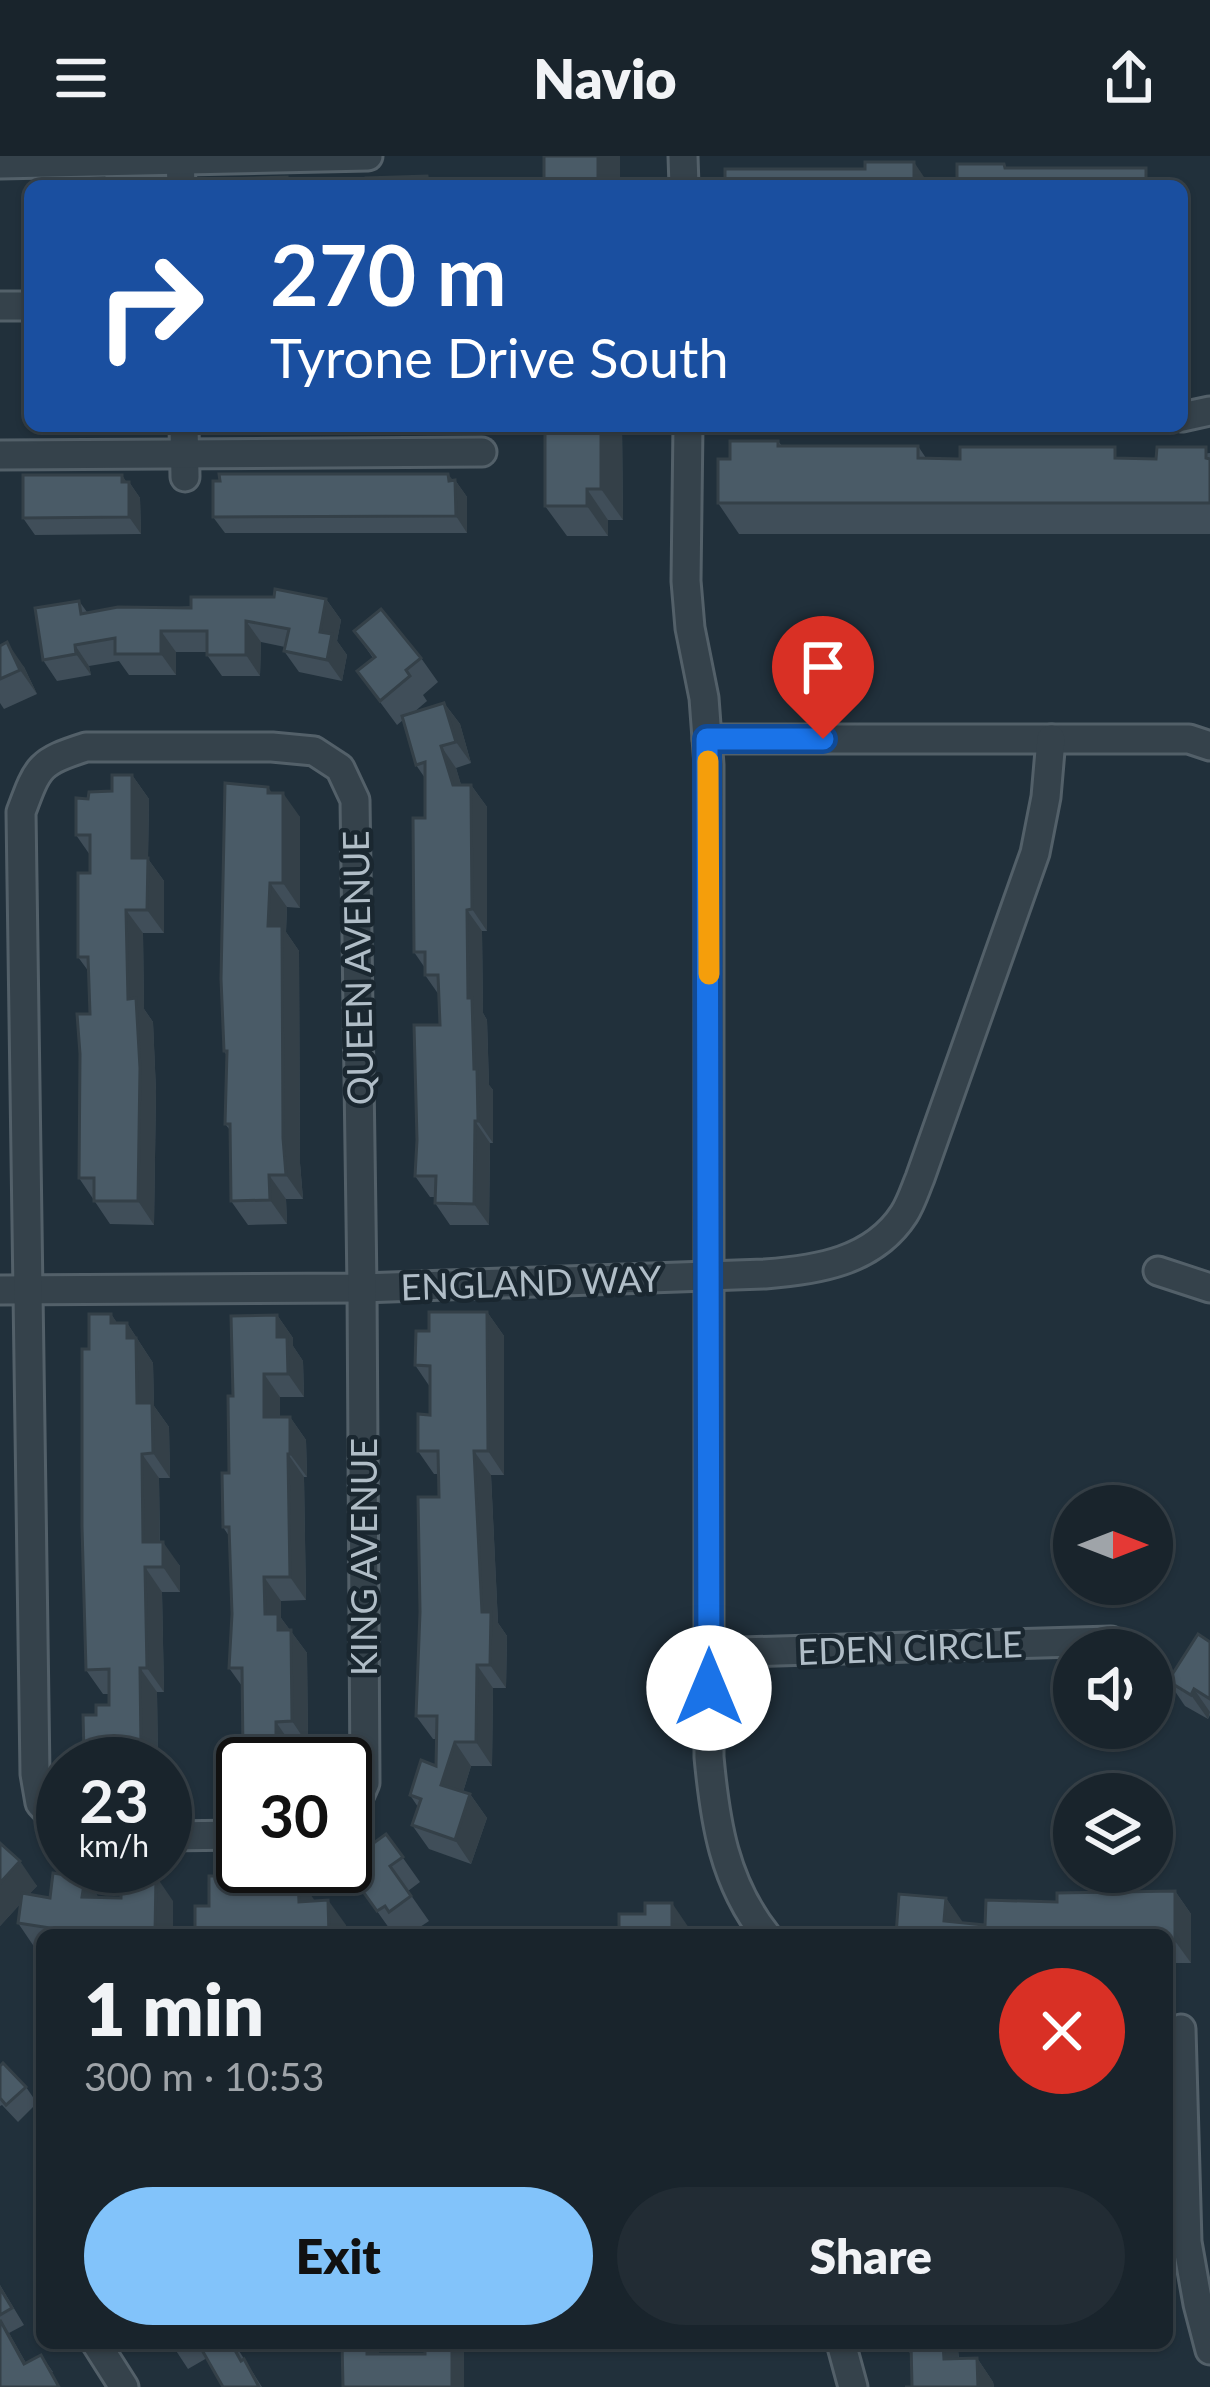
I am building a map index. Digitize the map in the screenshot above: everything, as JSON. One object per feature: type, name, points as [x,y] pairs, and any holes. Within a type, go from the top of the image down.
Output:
[{"type":"street","points":[[0,164],[180,168],[368,156]]},
{"type":"street","points":[[688,432],[686,581],[707,739],[709,1757],[721,1848],[733,1881],[761,1929]]},
{"type":"street","points":[[0,455],[482,452]]},
{"type":"street","points":[[707,739],[1189,739],[1210,746]]},
{"type":"street","name":"ENGLAND WAY","points":[[14,1290],[362,1288],[709,1276],[800,1271],[841,1263],[883,1238],[904,1215],[920,1178],[1035,853],[1051,739]]},
{"type":"street","name":"QUEEN AVENUE","points":[[14,1290],[21,812],[35,773],[57,756],[86,746],[272,746],[314,751],[340,768],[355,800],[362,1288]]},
{"type":"street","points":[[1158,1270],[1210,1288]]},
{"type":"street","name":"KING AVENUE","points":[[362,1288],[364,1737]]},
{"type":"street","points":[[14,1290],[36,1780]]},
{"type":"street","name":"EDEN CIRCLE","points":[[709,1653],[1053,1643]]},
{"type":"street","points":[[1186,2029],[1187,2242],[1210,2350]]},
{"type":"street","points":[[100,2349],[124,2387]]},
{"type":"street","points":[[844,2349],[853,2387]]},
{"type":"building","points":[[544,156],[598,156],[598,180],[544,180]]},
{"type":"building","points":[[865,162],[914,162],[914,180],[725,180],[725,169],[865,169]]},
{"type":"building","points":[[957,164],[1146,168],[1146,180],[957,180]]},
{"type":"building","points":[[427,176],[428,180],[366,180]]},
{"type":"building","points":[[287,177],[287,180],[225,179]]},
{"type":"building","points":[[545,432],[601,432],[601,489],[587,489],[587,506],[545,506]]},
{"type":"building","points":[[730,441],[778,441],[778,446],[918,446],[918,458],[960,459],[960,447],[1115,447],[1115,458],[1156,459],[1157,447],[1206,447],[1210,503],[718,503],[718,459],[730,459]]},
{"type":"building","points":[[219,474],[448,474],[449,481],[455,480],[456,516],[213,517],[213,481],[220,481]]},
{"type":"building","points":[[23,475],[122,475],[122,482],[129,482],[129,517],[23,518]]},
{"type":"building","points":[[275,589],[326,599],[320,632],[332,634],[327,660],[284,651],[289,629],[246,621],[246,655],[207,655],[207,631],[161,631],[161,654],[115,654],[115,638],[75,645],[76,654],[43,660],[35,608],[79,601],[81,614],[118,607],[191,608],[191,597],[274,597]]},
{"type":"building","points":[[381,609],[421,658],[406,670],[410,676],[380,701],[357,671],[375,657],[354,631]]},
{"type":"building","points":[[7,642],[20,670],[0,679],[0,646]]},
{"type":"building","points":[[444,703],[456,742],[441,746],[453,785],[471,785],[472,909],[467,910],[468,998],[472,998],[477,1069],[474,1204],[435,1203],[436,1176],[415,1176],[414,1025],[440,1025],[438,975],[425,975],[425,952],[414,952],[413,818],[425,818],[425,762],[416,765],[402,716]]},
{"type":"building","points":[[112,775],[132,775],[132,858],[148,858],[147,910],[126,910],[128,999],[136,998],[140,1068],[138,1201],[94,1201],[94,1178],[79,1178],[77,1014],[90,1014],[88,957],[78,957],[78,873],[90,873],[90,835],[76,835],[76,798],[112,791]]},
{"type":"building","points":[[225,783],[283,793],[283,883],[270,883],[268,926],[282,926],[286,1175],[269,1175],[270,1200],[231,1201],[221,979]]},
{"type":"building","points":[[429,1312],[487,1312],[488,1451],[474,1451],[482,1612],[491,1612],[490,1665],[477,1665],[476,1742],[455,1742],[441,1785],[470,1794],[455,1840],[412,1825],[421,1799],[410,1795],[421,1760],[436,1766],[437,1716],[416,1716],[418,1497],[439,1497],[438,1451],[418,1451],[418,1414],[430,1415],[430,1366],[415,1365],[416,1331],[429,1331]]},
{"type":"building","points":[[89,1314],[111,1314],[111,1323],[127,1323],[127,1338],[136,1338],[137,1403],[152,1403],[153,1453],[142,1454],[143,1542],[163,1542],[163,1567],[145,1567],[147,1668],[140,1668],[141,1737],[84,1737],[83,1715],[96,1715],[96,1705],[109,1705],[109,1669],[86,1670],[82,1349],[89,1349]]},
{"type":"building","points":[[277,1315],[277,1337],[287,1337],[288,1374],[264,1374],[264,1417],[290,1417],[290,1577],[264,1577],[265,1614],[278,1614],[278,1630],[291,1630],[292,1721],[276,1722],[276,1737],[243,1737],[242,1668],[229,1668],[229,1527],[223,1527],[222,1473],[229,1473],[231,1316]]},
{"type":"building","points":[[1198,1634],[1210,1642],[1210,1699],[1173,1684],[1173,1673]]},
{"type":"building","points":[[386,1834],[403,1857],[390,1866],[411,1896],[389,1912],[385,1906],[377,1911],[364,1893],[372,1893],[372,1844]]},
{"type":"building","points":[[0,1843],[20,1861],[0,1883]]},
{"type":"building","points":[[209,1876],[216,1876],[216,1893],[299,1893],[299,1902],[328,1900],[329,1929],[195,1929],[195,1906],[209,1906]]},
{"type":"building","points":[[1175,1891],[1175,1941],[1173,1929],[896,1929],[899,1894],[946,1898],[944,1921],[985,1925],[986,1900],[1057,1902],[1057,1893]]},
{"type":"building","points":[[22,1893],[121,1898],[121,1893],[156,1893],[155,1929],[56,1929],[18,1923]]},
{"type":"building","points":[[645,1903],[672,1903],[672,1929],[619,1929],[619,1914],[645,1914]]},
{"type":"building","points":[[3,2063],[26,2087],[6,2105],[0,2098]]},
{"type":"building","points":[[0,2288],[12,2308],[0,2315]]},
{"type":"building","points":[[0,2320],[24,2364],[41,2355],[59,2387],[0,2387]]},
{"type":"building","points":[[201,2349],[234,2349],[259,2387],[223,2387]]},
{"type":"building","points":[[342,2349],[425,2354],[425,2349],[452,2349],[452,2387],[343,2387]]},
{"type":"building","points":[[911,2349],[943,2349],[944,2359],[977,2358],[978,2387],[912,2387]]},
{"type":"slow traffic","points":[[708,761],[709,974]]},
{"type":"route","points":[[709,1688],[707,739],[823,739]]}]
